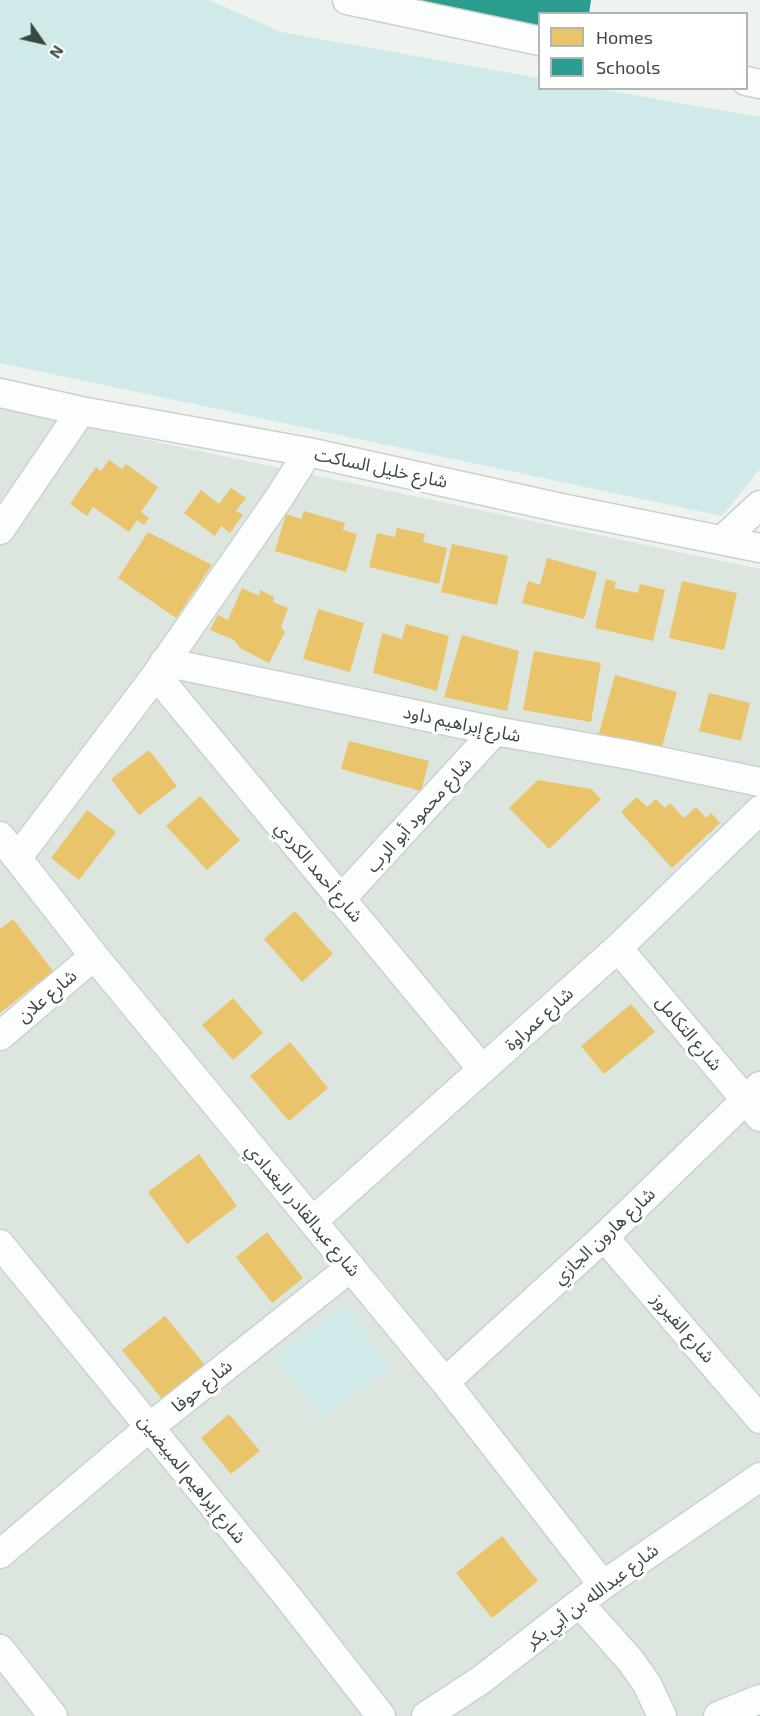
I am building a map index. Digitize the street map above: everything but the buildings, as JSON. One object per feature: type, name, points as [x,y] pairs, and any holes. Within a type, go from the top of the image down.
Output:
[{"type":"street","points":[[347,0],[538,41]]},
{"type":"street","name":"شارع خليل الساكت","points":[[0,393],[81,411],[308,452],[561,508],[760,548]]},
{"type":"street","points":[[0,530],[81,411]]},
{"type":"street","points":[[9,846],[160,668],[279,498],[308,452]]},
{"type":"street","points":[[722,540],[760,505]]},
{"type":"street","name":"شارع إبراهيم داود","points":[[160,668],[630,755],[760,782]]},
{"type":"street","name":"شارع أحمد الكردي","points":[[160,668],[482,1070]]},
{"type":"street","name":"شارع محمود أبو الرب","points":[[342,898],[495,731]]},
{"type":"street","name":"شارع عمراوة","points":[[313,1221],[618,948],[760,810]]},
{"type":"street","name":"شارع عبدالقادر البغدادي","points":[[9,846],[94,956],[445,1382],[603,1585]]},
{"type":"street","name":"شارع التكامل","points":[[618,948],[755,1101]]},
{"type":"street","name":"شارع علان","points":[[0,1036],[94,956]]},
{"type":"street","name":"شارع هارون الجازي","points":[[445,1382],[755,1101]]},
{"type":"street","name":"شارع الفيروز","points":[[604,1238],[760,1419]]},
{"type":"street","name":"شارع إبراهيم المبيضين","points":[[0,1244],[381,1716]]},
{"type":"street","name":"شارع حوفا","points":[[0,1554],[150,1427],[351,1267]]},
{"type":"street","name":"شارع عبدالله بن أبي بكر","points":[[426,1716],[481,1680],[603,1585],[760,1477]]},
{"type":"street","points":[[580,1604],[630,1660],[647,1684],[662,1716]]},
{"type":"street","points":[[0,1649],[53,1716]]},
{"type":"street","points":[[718,1716],[760,1699]]},
{"type":"shaded area","points":[[0,0],[209,0],[281,32],[538,78],[538,90],[606,90],[760,117],[760,469],[722,516],[0,363]]},
{"type":"shaded area","points":[[0,409],[760,569],[760,1716],[0,1716]]},
{"type":"shaded area","points":[[344,1306],[389,1367],[321,1418],[275,1357]]}]
